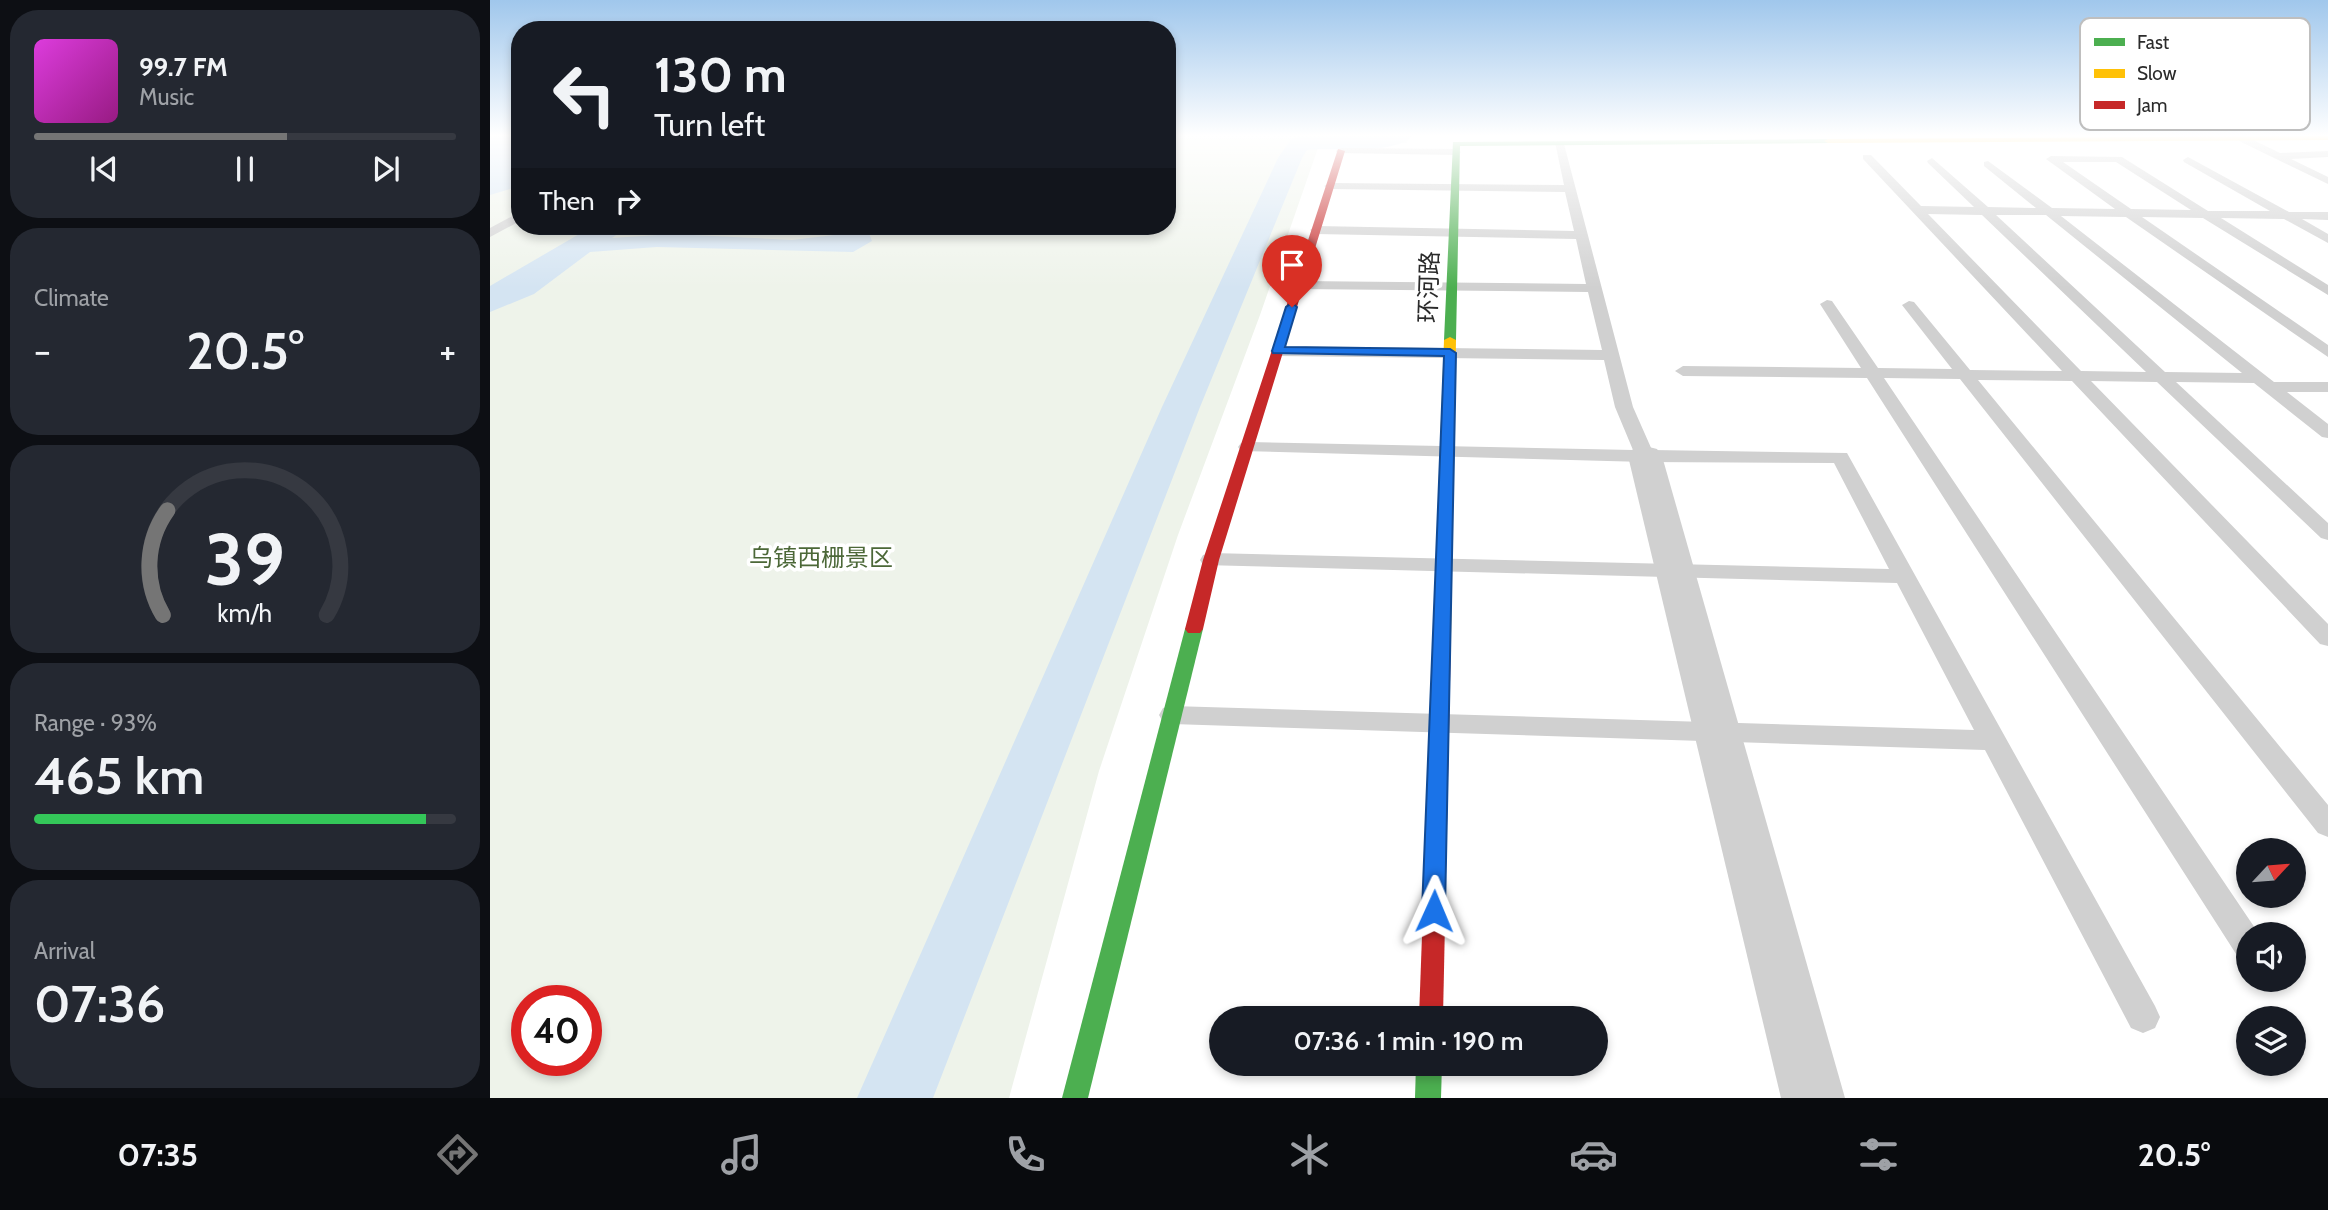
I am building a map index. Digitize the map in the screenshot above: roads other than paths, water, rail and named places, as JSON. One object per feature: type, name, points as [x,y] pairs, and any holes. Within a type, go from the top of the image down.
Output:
[{"type":"street","points":[[1076,1098],[1211,559],[1330,186]]},
{"type":"street","name":"环河路","points":[[1431,1006],[1455,187]]},
{"type":"street","points":[[1645,456],[1813,1098]]},
{"type":"street","points":[[1428,1098],[1429,1076]]},
{"type":"lane","points":[[1895,185],[2328,638]]},
{"type":"lane","points":[[1958,185],[2328,534]]},
{"type":"lane","points":[[2015,185],[2328,433]]},
{"type":"lane","points":[[2089,185],[2328,352]]},
{"type":"lane","points":[[2160,185],[2328,291]]},
{"type":"lane","points":[[2233,185],[2328,239]]},
{"type":"lane","points":[[1330,186],[1570,188],[1624,407],[1645,456]]},
{"type":"lane","points":[[1920,210],[2328,216]]},
{"type":"lane","points":[[490,233],[511,221]]},
{"type":"lane","points":[[1316,230],[1581,235]]},
{"type":"lane","points":[[1299,285],[1595,288]]},
{"type":"lane","points":[[1827,304],[2236,927]]},
{"type":"lane","points":[[1909,305],[2328,825]]},
{"type":"lane","points":[[1278,351],[1611,355]]},
{"type":"lane","points":[[1683,371],[2161,377],[2328,387]]},
{"type":"lane","points":[[1247,447],[1645,456],[1840,457],[2143,1017]]},
{"type":"lane","points":[[1211,559],[1904,576]]},
{"type":"lane","points":[[1172,715],[1993,740]]},
{"type":"water","points":[[490,185],[511,185],[511,189],[490,195]]},
{"type":"water","points":[[578,235],[616,235],[612,238],[693,235],[792,240],[834,235],[870,235],[872,241],[853,252],[657,247],[590,252],[534,294],[490,312],[490,286]]},
{"type":"waterway","points":[[895,1098],[1181,407],[1278,185]]},
{"type":"park label","name":"乌镇西栅景区","points":[[821,558]]}]
